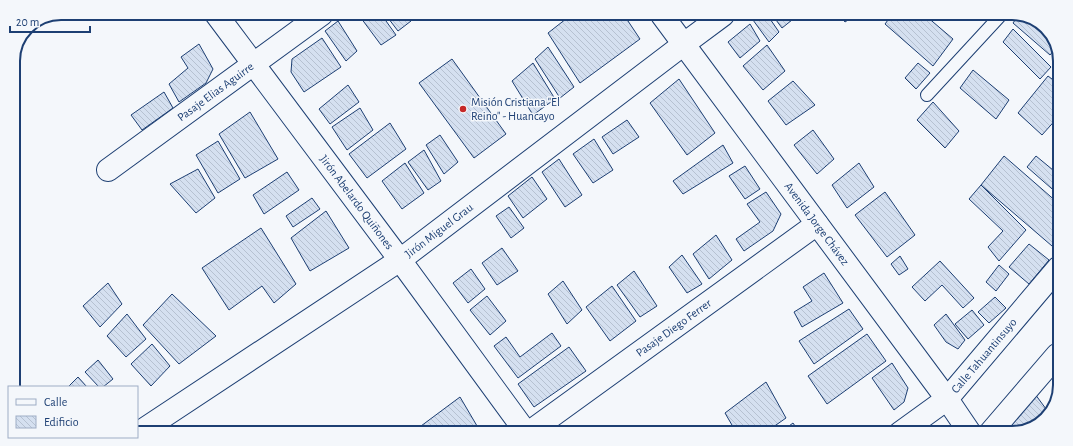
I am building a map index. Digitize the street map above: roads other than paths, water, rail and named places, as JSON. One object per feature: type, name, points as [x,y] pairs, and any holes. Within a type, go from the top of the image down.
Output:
[{"type":"street","name":"Jirón Abelardo Quiñones","points":[[220,20],[400,260],[521,426]]},
{"type":"street","name":"Pasaje Elias Aguirre","points":[[108,170],[314,20]]},
{"type":"street","name":"Avenida Jorge Chávez","points":[[666,20],[947,399],[965,426]]},
{"type":"street","name":"Jirón Miguel Grau","points":[[149,426],[400,260],[716,20]]},
{"type":"street","name":"Pasaje Diego Ferrer","points":[[538,426],[817,224]]},
{"type":"street","name":"Calle Tahuantinsuyo","points":[[910,426],[947,399],[1053,274]]},
{"type":"street","points":[[996,426],[1053,360]]},
{"type":"lane","points":[[927,95],[996,20]]},
{"type":"place","name":"Misión Cristiana \"El Reino\" - Huancayo","points":[[463,109]]}]
